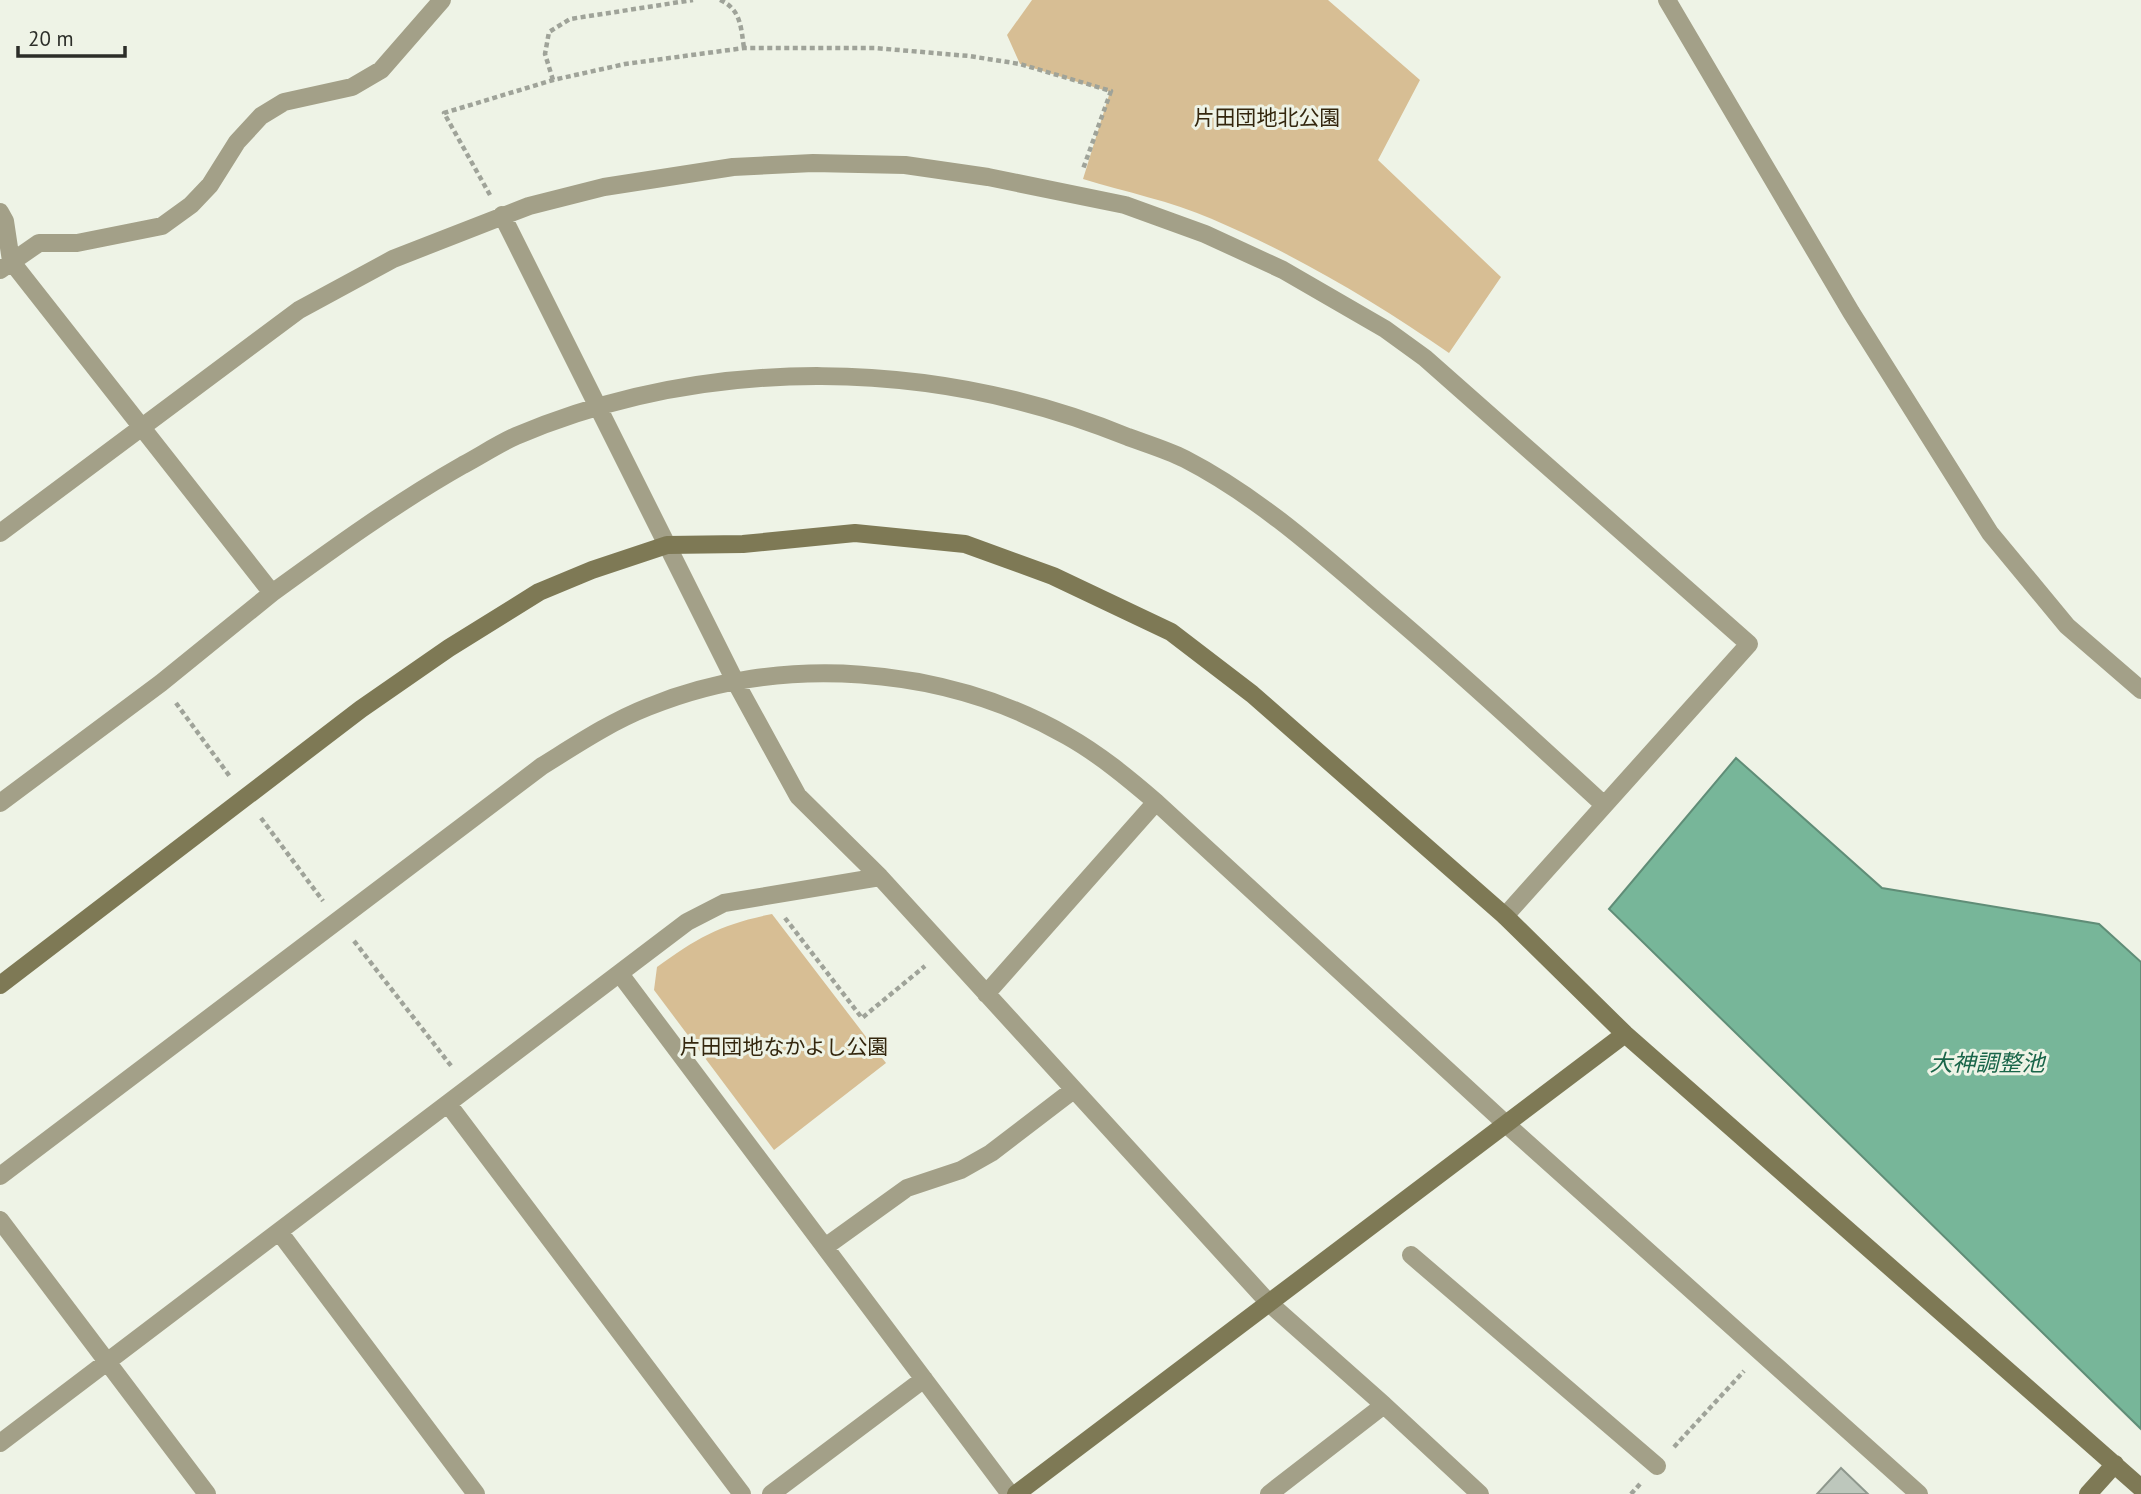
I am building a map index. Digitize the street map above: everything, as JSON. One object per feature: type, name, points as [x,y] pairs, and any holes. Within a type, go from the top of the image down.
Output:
[{"type":"street","points":[[6,266],[39,243],[77,243],[162,226],[191,205],[210,185],[237,142],[261,116],[284,102],[352,87],[381,70],[442,0]]},
{"type":"street","points":[[1667,0],[1850,312],[1990,533],[2067,626],[2141,690]]},
{"type":"street","points":[[0,533],[299,310],[393,259],[502,215],[604,187],[733,167],[813,163],[905,165],[1075,193],[1125,205],[1205,234],[1283,270],[1385,330],[1425,358],[1749,644],[1603,804],[1506,916]]},
{"type":"street","points":[[0,212],[5,221],[6,266],[140,427],[272,593]]},
{"type":"street","points":[[502,215],[735,681],[798,796],[880,877],[1269,1303],[1479,1494]]},
{"type":"street","points":[[0,803],[161,683],[272,593],[377,518],[512,438],[596,405],[721,383],[824,376],[945,385],[1006,396],[1071,414],[1185,459],[1302,537],[1456,669],[1603,804]]},
{"type":"street","points":[[0,985],[361,709],[494,618],[539,592],[592,570],[667,545],[743,544],[855,533],[965,544],[1053,576],[1171,632],[1252,694],[1506,916],[1625,1034],[2141,1488]]},
{"type":"street","points":[[0,1176],[481,809],[542,766],[599,731],[650,706],[735,681],[829,674],[883,675],[990,701],[1068,736],[1122,773],[1506,1124],[1919,1494]]},
{"type":"street","points":[[986,994],[1156,802]]},
{"type":"street","points":[[0,1443],[687,922],[724,903],[880,877]]},
{"type":"street","points":[[620,974],[1010,1494]]},
{"type":"street","points":[[1016,1494],[1625,1034]]},
{"type":"street","points":[[825,1247],[907,1188],[961,1170],[991,1153],[1072,1090]]},
{"type":"street","points":[[448,1104],[742,1494]]},
{"type":"street","points":[[0,1220],[207,1494]]},
{"type":"street","points":[[280,1233],[475,1494]]},
{"type":"street","points":[[1411,1255],[1657,1466]]},
{"type":"street","points":[[771,1494],[924,1379]]},
{"type":"street","points":[[1275,1492],[1384,1405]]},
{"type":"street","points":[[2088,1494],[2115,1464]]},
{"type":"path","points":[[553,80],[545,54],[549,32],[558,24],[570,19],[693,0]]},
{"type":"path","points":[[720,0],[734,10],[740,20],[744,48]]},
{"type":"path","points":[[502,215],[444,113],[553,80],[625,64],[744,48],[875,48],[969,56],[1020,64],[1111,92],[1075,193]]},
{"type":"path","points":[[161,683],[468,1089]]},
{"type":"path","points":[[767,895],[862,1018],[945,950]]},
{"type":"green space","name":"片田団地北公園","points":[[1032,0],[1328,0],[1420,80],[1378,160],[1501,277],[1449,353],[1334,280],[1243,233],[1180,207],[1083,179],[1110,92],[1020,64],[1007,35]]},
{"type":"green space","name":"片田団地なかよし公園","points":[[772,914],[886,1063],[774,1150],[654,990],[657,967],[685,947],[724,927]]},
{"type":"water","name":"大神調整池","points":[[1736,758],[1882,888],[2099,924],[2141,962],[2141,1429],[1609,909]]},
{"type":"building","points":[[1841,1468],[1868,1494],[1817,1494]]}]
